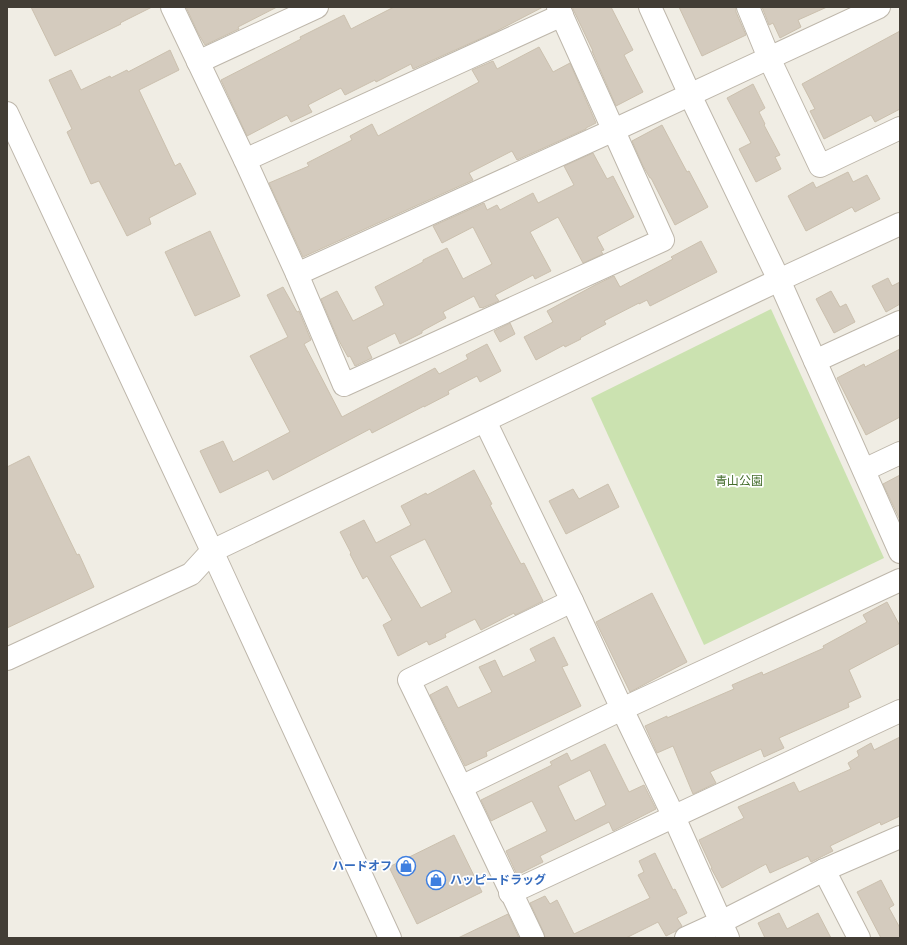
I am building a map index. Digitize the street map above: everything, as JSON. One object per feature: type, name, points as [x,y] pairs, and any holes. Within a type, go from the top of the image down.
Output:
[{"type":"street","points":[[172,7],[245,160],[297,274],[344,385],[663,240],[560,11],[245,160]]},
{"type":"street","points":[[198,62],[317,7]]},
{"type":"street","points":[[650,7],[690,95],[779,280],[900,552]]},
{"type":"street","points":[[748,7],[769,58],[820,166],[900,128]]},
{"type":"street","points":[[297,274],[614,130],[879,7]]},
{"type":"street","points":[[7,113],[212,551],[390,938]]},
{"type":"street","points":[[7,659],[191,574],[212,551],[779,280],[900,224]]},
{"type":"street","points":[[815,361],[900,322]]},
{"type":"street","points":[[485,421],[674,817],[724,930]]},
{"type":"street","points":[[864,470],[900,453]]},
{"type":"street","points":[[461,787],[622,709],[900,580]]},
{"type":"street","points":[[532,938],[409,680],[572,601]]},
{"type":"street","points":[[510,893],[900,711]]},
{"type":"street","points":[[686,938],[724,930],[824,870],[900,837]]},
{"type":"street","points":[[824,870],[859,938]]},
{"type":"green space","name":"青山公園","points":[[771,309],[884,558],[704,645],[591,398]]},
{"type":"building","points":[[31,7],[152,7],[55,56]]},
{"type":"building","points":[[186,7],[277,7],[238,27],[239,29],[205,45]]},
{"type":"building","points":[[394,7],[543,7],[493,33],[413,69],[411,64],[376,82],[375,80],[345,95],[341,88],[308,105],[312,112],[291,122],[287,115],[247,136],[221,80],[344,15],[351,29]]},
{"type":"building","points":[[572,7],[611,7],[633,50],[624,55],[643,92],[616,106],[593,51]]},
{"type":"building","points":[[679,7],[736,7],[736,12],[746,35],[702,56]]},
{"type":"building","points":[[762,7],[827,7],[798,20],[801,27],[780,38],[773,23],[769,25]]},
{"type":"building","points":[[900,31],[900,109],[875,122],[871,115],[824,139],[810,111],[815,109],[802,84]]},
{"type":"building","points":[[539,47],[553,72],[570,63],[596,123],[517,160],[512,151],[469,173],[473,180],[303,257],[269,183],[309,166],[307,163],[352,140],[350,136],[372,124],[378,136],[479,82],[472,70],[493,61],[497,69]]},
{"type":"building","points":[[170,50],[179,70],[139,90],[175,166],[180,163],[196,194],[149,218],[151,224],[127,236],[99,181],[91,184],[67,132],[72,129],[49,80],[71,70],[81,90],[110,76],[111,78],[127,70],[128,72]]},
{"type":"building","points":[[753,84],[765,108],[759,112],[765,124],[764,125],[780,155],[775,157],[781,169],[756,182],[739,149],[751,143],[727,98]]},
{"type":"building","points":[[662,125],[708,207],[675,225],[651,178],[643,166],[632,141]]},
{"type":"building","points":[[593,153],[607,179],[613,176],[634,217],[597,237],[604,250],[601,251],[603,254],[583,263],[558,217],[530,232],[551,271],[535,279],[533,275],[495,295],[499,301],[482,308],[480,308],[474,296],[443,312],[446,318],[422,331],[422,333],[400,344],[395,333],[367,347],[372,358],[355,366],[338,339],[321,299],[337,291],[353,321],[384,305],[375,287],[447,248],[463,279],[492,264],[473,227],[442,243],[433,226],[484,203],[487,210],[497,205],[500,210],[533,193],[538,203],[574,185],[564,166]]},
{"type":"building","points":[[848,172],[853,182],[867,175],[880,199],[855,212],[852,207],[806,231],[788,196],[813,182],[816,188]]},
{"type":"building","points":[[210,231],[240,296],[195,316],[165,252]]},
{"type":"building","points":[[701,241],[717,272],[650,306],[647,300],[639,303],[604,321],[606,324],[580,338],[581,339],[565,347],[564,345],[536,360],[524,337],[553,322],[547,311],[614,276],[620,287],[673,259],[671,257]]},
{"type":"building","points":[[888,278],[892,286],[900,282],[900,304],[886,312],[872,286]]},
{"type":"building","points":[[283,287],[297,312],[299,311],[311,340],[304,344],[342,417],[435,368],[439,374],[468,359],[466,355],[487,344],[501,371],[480,382],[477,376],[448,391],[449,394],[424,407],[372,433],[370,429],[273,480],[268,470],[220,493],[200,451],[223,441],[233,462],[290,432],[250,356],[288,337],[267,295]]},
{"type":"building","points":[[831,291],[840,307],[846,304],[855,322],[834,333],[816,299]]},
{"type":"building","points":[[510,323],[515,334],[500,342],[494,331]]},
{"type":"building","points":[[900,349],[900,417],[866,435],[837,378],[864,364],[865,367]]},
{"type":"building","points":[[29,456],[77,555],[79,554],[94,587],[7,628],[7,467]]},
{"type":"building","points":[[474,470],[492,504],[490,505],[521,564],[524,563],[543,601],[515,615],[514,613],[481,630],[475,619],[445,634],[446,637],[429,645],[427,641],[398,656],[383,625],[392,620],[367,576],[363,579],[340,532],[364,520],[376,543],[411,525],[401,506],[426,493],[427,495]],"holes":[[[425,539],[452,592],[421,608],[390,556]]]},
{"type":"building","points":[[900,475],[900,520],[883,484]]},
{"type":"building","points":[[608,484],[619,507],[566,534],[549,501],[573,489],[579,499]]},
{"type":"building","points":[[652,593],[687,662],[630,692],[596,622]]},
{"type":"building","points":[[887,602],[900,626],[900,643],[849,670],[861,697],[848,703],[849,707],[779,738],[784,748],[764,757],[761,749],[710,772],[716,783],[693,794],[673,746],[657,753],[645,726],[734,689],[732,685],[762,672],[763,675],[824,648],[823,646],[867,622],[863,615]]},
{"type":"building","points":[[554,637],[568,665],[562,667],[581,706],[486,752],[487,756],[465,766],[430,695],[447,686],[458,708],[492,692],[479,667],[495,660],[503,677],[536,661],[530,649]]},
{"type":"building","points":[[900,737],[900,816],[881,825],[880,822],[830,846],[833,851],[811,862],[808,856],[770,873],[766,864],[722,888],[711,868],[699,840],[744,818],[738,807],[794,782],[799,792],[851,769],[848,763],[859,756],[857,751],[871,743],[874,750]]},
{"type":"building","points":[[605,744],[629,792],[644,785],[656,809],[613,831],[609,822],[540,856],[543,862],[517,875],[506,851],[547,831],[532,801],[491,821],[481,800],[552,765],[550,762],[567,753],[571,761]],"holes":[[[590,770],[606,805],[575,821],[558,786]]]},
{"type":"building","points":[[454,835],[482,892],[417,924],[389,867]]},
{"type":"building","points":[[655,853],[673,890],[675,889],[687,913],[677,918],[682,926],[676,931],[666,936],[658,922],[626,938],[545,938],[530,903],[545,896],[550,904],[557,900],[574,934],[650,898],[638,875],[644,872],[639,861]]},
{"type":"building","points":[[881,880],[894,905],[889,908],[900,928],[900,938],[881,938],[857,892]]},
{"type":"building","points":[[779,913],[787,929],[818,913],[831,938],[765,938],[758,923]]},
{"type":"building","points":[[508,914],[519,938],[458,938]]},
{"type":"place","name":"ハードオフ","points":[[406,866]]},
{"type":"place","name":"ハッピードラッグ","points":[[436,880]]}]
